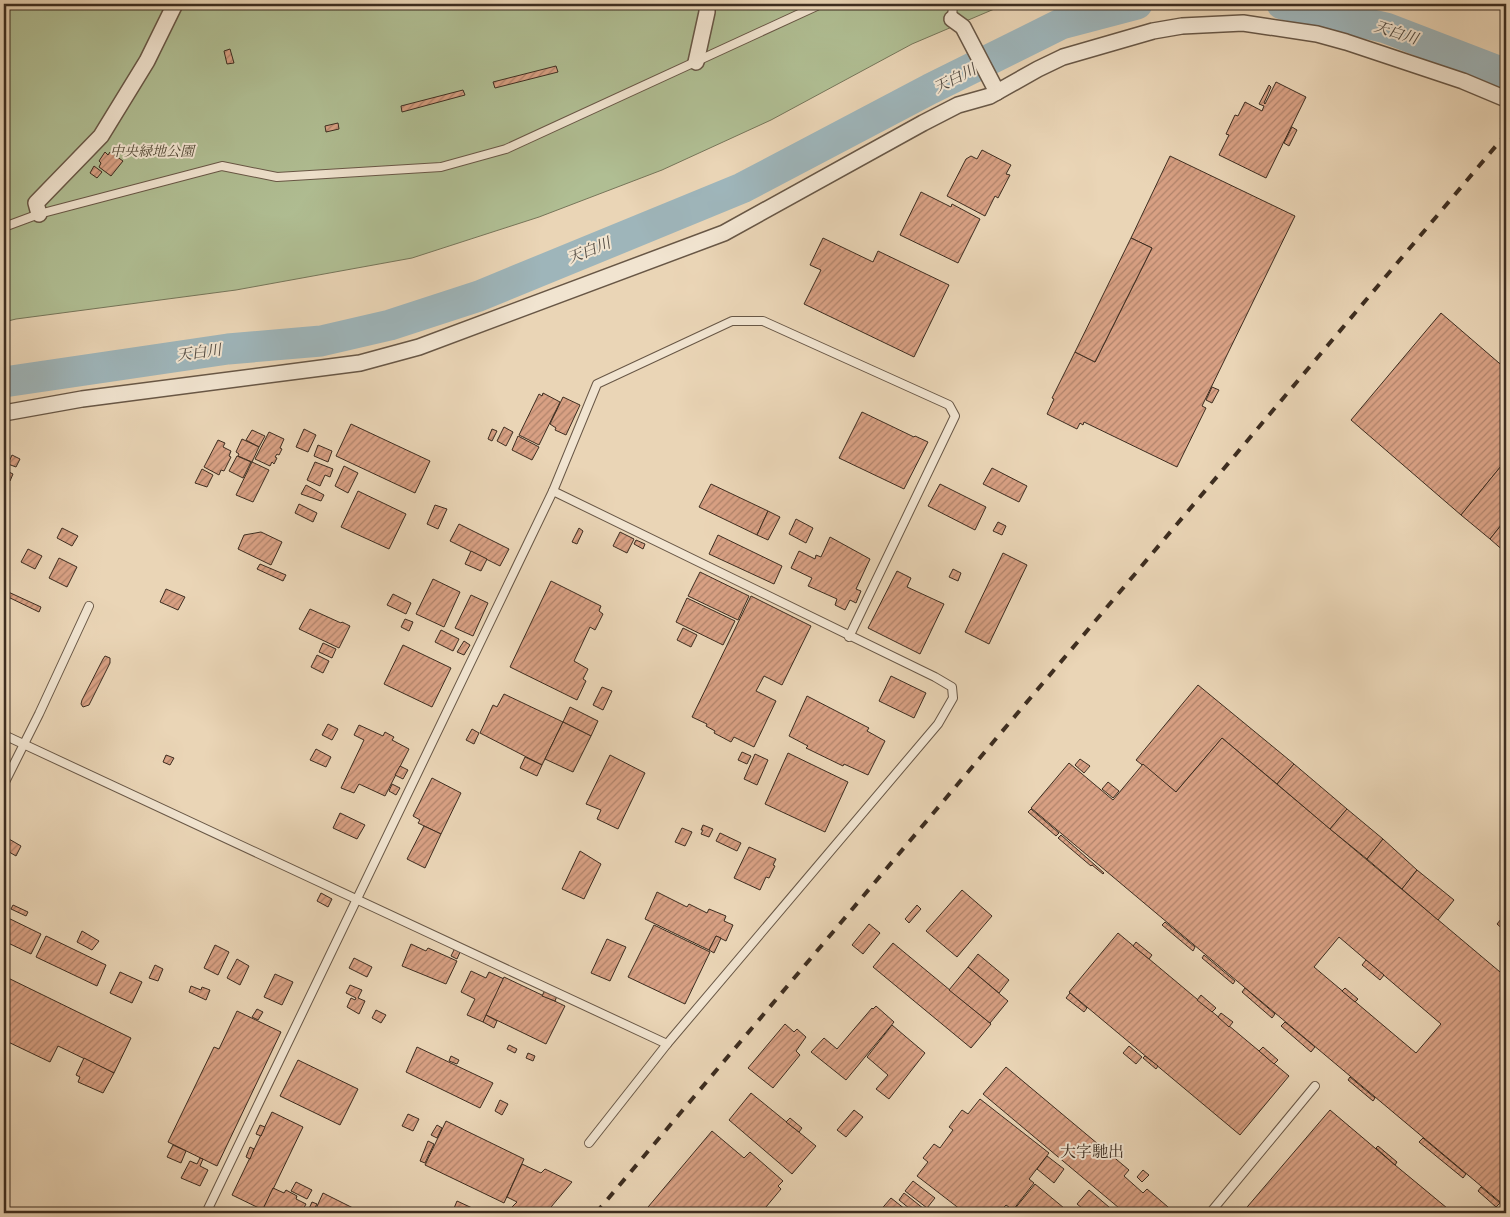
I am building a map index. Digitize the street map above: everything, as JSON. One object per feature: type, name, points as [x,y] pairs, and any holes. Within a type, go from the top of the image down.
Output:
[{"type":"street","points":[[39,214],[36,203],[101,136],[147,61],[175,4]]},
{"type":"street","points":[[696,62],[707,4]]},
{"type":"street","points":[[956,16],[994,89]]},
{"type":"street","points":[[4,413],[82,399],[360,364],[419,347],[724,233],[958,105],[990,96],[994,89],[1062,57],[1153,31],[1182,26],[1243,23],[1317,34],[1463,82],[1506,99]]},
{"type":"lane","points":[[4,227],[39,214],[222,166],[276,177],[440,167],[512,147],[821,4]]},
{"type":"lane","points":[[206,1213],[553,491],[597,384],[732,322],[763,321],[949,405],[956,416],[849,637]]},
{"type":"lane","points":[[553,491],[849,637],[936,677],[952,687],[953,698],[938,724],[667,1044],[589,1143]]},
{"type":"lane","points":[[4,784],[89,606]]},
{"type":"lane","points":[[4,735],[667,1044]]},
{"type":"lane","points":[[1210,1213],[1315,1086]]},
{"type":"green space","name":"中央緑地公園","points":[[4,4],[1006,4],[912,44],[771,120],[662,170],[539,217],[412,258],[236,290],[4,322]]},
{"type":"water","points":[[1377,21],[1506,61],[1506,83]]},
{"type":"building","points":[[230,49],[234,63],[227,64],[224,51]]},
{"type":"building","points":[[556,66],[558,72],[495,88],[493,82]]},
{"type":"building","points":[[1276,82],[1306,97],[1266,178],[1219,155],[1229,135],[1226,134],[1235,115],[1238,116],[1245,102],[1262,111],[1264,106],[1259,104],[1269,85],[1271,87],[1265,104]]},
{"type":"building","points":[[463,90],[465,95],[402,112],[401,106]]},
{"type":"building","points":[[338,123],[339,129],[326,132],[325,126]]},
{"type":"building","points":[[1292,127],[1297,130],[1289,146],[1284,143]]},
{"type":"building","points":[[982,150],[1011,165],[1006,174],[1010,175],[998,198],[995,196],[985,216],[947,196],[966,159],[971,156],[977,159]]},
{"type":"building","points":[[105,152],[108,155],[110,152],[123,161],[111,176],[99,167],[101,163],[99,161]]},
{"type":"building","points":[[1170,156],[1295,216],[1202,406],[1206,408],[1177,467],[1084,422],[1083,425],[1080,423],[1077,429],[1047,414],[1054,399],[1052,398],[1075,352],[1095,362],[1152,248],[1131,238]]},
{"type":"building","points":[[94,166],[102,172],[97,178],[90,173]]},
{"type":"building","points":[[921,192],[951,207],[952,204],[980,219],[958,263],[900,235]]},
{"type":"building","points":[[823,238],[873,262],[878,251],[949,285],[914,357],[804,304],[821,270],[810,265]]},
{"type":"building","points":[[1131,238],[1152,248],[1095,362],[1075,352]]},
{"type":"building","points":[[1441,313],[1506,369],[1506,460],[1461,515],[1351,420]]},
{"type":"building","points":[[1212,387],[1219,390],[1212,403],[1206,400]]},
{"type":"building","points":[[543,393],[560,402],[539,445],[519,435],[539,394],[542,396]]},
{"type":"building","points":[[563,397],[580,405],[566,435],[555,430],[556,428],[550,424]]},
{"type":"building","points":[[862,412],[928,442],[904,489],[839,458]]},
{"type":"building","points":[[351,424],[430,461],[415,493],[336,456]]},
{"type":"building","points":[[504,427],[513,432],[506,446],[497,441]]},
{"type":"building","points":[[304,429],[316,435],[308,452],[296,447]]},
{"type":"building","points":[[492,429],[497,431],[492,441],[488,439]]},
{"type":"building","points":[[252,430],[265,436],[259,447],[246,440]]},
{"type":"building","points":[[269,432],[284,439],[279,455],[277,454],[274,464],[272,462],[270,466],[255,459]]},
{"type":"building","points":[[518,436],[539,447],[532,460],[512,450]]},
{"type":"building","points":[[242,439],[259,447],[252,462],[238,456],[239,454],[236,452]]},
{"type":"building","points":[[218,440],[225,443],[223,447],[231,451],[229,456],[231,457],[224,471],[221,470],[219,475],[204,467]]},
{"type":"building","points":[[318,445],[332,451],[328,462],[314,456]]},
{"type":"building","points":[[12,455],[20,459],[16,467],[8,464]]},
{"type":"building","points":[[237,456],[251,462],[243,478],[229,471]]},
{"type":"building","points":[[1506,460],[1506,519],[1490,539],[1461,515]]},
{"type":"building","points":[[252,462],[269,470],[253,502],[236,495]]},
{"type":"building","points":[[315,462],[333,469],[330,477],[325,475],[320,486],[307,480]]},
{"type":"building","points":[[344,466],[358,473],[348,493],[335,486]]},
{"type":"building","points":[[992,468],[1027,486],[1019,502],[983,484]]},
{"type":"building","points":[[202,469],[213,475],[207,487],[195,483]]},
{"type":"building","points":[[5,470],[13,474],[10,481],[4,478]]},
{"type":"building","points":[[711,484],[768,511],[757,535],[699,507]]},
{"type":"building","points":[[940,484],[986,507],[975,530],[928,506]]},
{"type":"building","points":[[306,485],[324,495],[321,501],[301,494]]},
{"type":"building","points":[[358,491],[406,514],[389,549],[341,527]]},
{"type":"building","points":[[299,504],[317,513],[313,522],[295,513]]},
{"type":"building","points":[[435,505],[447,509],[438,529],[427,524]]},
{"type":"building","points":[[768,511],[780,517],[768,540],[757,535]]},
{"type":"building","points":[[796,519],[813,528],[806,543],[789,534]]},
{"type":"building","points":[[1506,519],[1506,553],[1490,539]]},
{"type":"building","points":[[998,522],[1006,526],[1002,535],[993,531]]},
{"type":"building","points":[[459,524],[509,549],[500,566],[450,541]]},
{"type":"building","points":[[62,528],[78,536],[72,546],[57,538]]},
{"type":"building","points":[[579,528],[583,531],[577,544],[572,542]]},
{"type":"building","points":[[261,532],[282,542],[271,565],[238,549],[244,535]]},
{"type":"building","points":[[620,532],[634,539],[627,553],[613,546]]},
{"type":"building","points":[[718,535],[782,566],[774,584],[709,554]]},
{"type":"building","points":[[830,537],[870,559],[856,589],[861,591],[856,603],[850,600],[845,610],[835,605],[837,599],[808,586],[812,578],[791,568],[799,551],[815,559],[816,555],[821,557]]},
{"type":"building","points":[[636,540],[645,544],[643,549],[634,544]]},
{"type":"building","points":[[28,549],[42,556],[35,569],[21,562]]},
{"type":"building","points":[[471,551],[487,559],[481,571],[465,564]]},
{"type":"building","points":[[1003,553],[1027,565],[989,644],[965,632]]},
{"type":"building","points":[[59,558],[77,567],[67,587],[49,578]]},
{"type":"building","points":[[260,564],[286,575],[283,581],[257,569]]},
{"type":"building","points":[[953,569],[961,573],[958,581],[949,577]]},
{"type":"building","points":[[897,571],[911,578],[907,587],[944,604],[920,654],[868,628]]},
{"type":"building","points":[[700,572],[749,596],[738,620],[688,596]]},
{"type":"building","points":[[433,579],[460,592],[444,627],[416,614]]},
{"type":"building","points":[[551,581],[601,606],[599,611],[603,614],[595,630],[590,627],[574,661],[588,669],[583,679],[586,681],[577,700],[510,667]]},
{"type":"building","points":[[166,589],[185,597],[178,610],[160,602]]},
{"type":"building","points":[[4,590],[41,607],[39,612],[4,595]]},
{"type":"building","points":[[393,594],[411,603],[406,614],[387,605]]},
{"type":"building","points":[[471,595],[488,603],[473,636],[455,628]]},
{"type":"building","points":[[751,596],[811,626],[782,685],[764,676],[756,691],[776,701],[754,747],[734,737],[731,742],[714,733],[715,731],[706,726],[707,724],[692,717]]},
{"type":"building","points":[[687,598],[735,621],[723,645],[676,622]]},
{"type":"building","points":[[310,609],[350,626],[339,648],[299,629]]},
{"type":"building","points":[[405,619],[413,622],[409,631],[401,627]]},
{"type":"building","points":[[683,628],[697,635],[691,647],[677,640]]},
{"type":"building","points":[[441,630],[459,639],[453,651],[435,642]]},
{"type":"building","points":[[464,641],[470,645],[464,655],[457,652]]},
{"type":"building","points":[[323,643],[336,649],[332,658],[319,652]]},
{"type":"building","points":[[403,645],[451,668],[432,707],[384,684]]},
{"type":"building","points":[[317,655],[329,661],[323,673],[311,667]]},
{"type":"building","points":[[105,656],[110,658],[110,663],[89,705],[83,707],[81,704],[82,700]]},
{"type":"building","points":[[891,676],[926,693],[914,718],[879,701]]},
{"type":"building","points":[[1198,685],[1294,764],[1277,784],[1222,738],[1176,792],[1136,760]]},
{"type":"building","points":[[602,687],[612,691],[603,710],[593,705]]},
{"type":"building","points":[[504,694],[563,722],[542,765],[480,733],[493,705],[497,707]]},
{"type":"building","points":[[807,696],[869,728],[867,731],[885,741],[868,775],[844,764],[843,766],[806,748],[808,746],[789,736]]},
{"type":"building","points":[[570,707],[598,721],[591,736],[563,722]]},
{"type":"building","points":[[563,722],[591,736],[573,772],[545,759]]},
{"type":"building","points":[[328,724],[338,729],[332,740],[322,735]]},
{"type":"building","points":[[359,725],[383,736],[385,732],[394,737],[392,740],[409,749],[385,796],[359,784],[354,793],[341,788],[364,740],[354,735]]},
{"type":"building","points":[[472,729],[479,733],[474,744],[466,740]]},
{"type":"building","points":[[1222,738],[1506,977],[1506,1207],[1031,808],[1069,763],[1113,800],[1143,764],[1176,792]],"holes":[[[1339,937],[1441,1024],[1416,1053],[1314,967]]]},
{"type":"building","points":[[316,749],[331,757],[326,767],[310,760]]},
{"type":"building","points":[[742,752],[751,756],[747,764],[738,760]]},
{"type":"building","points":[[788,753],[848,782],[825,832],[765,804]]},
{"type":"building","points":[[755,754],[768,760],[757,785],[744,779]]},
{"type":"building","points":[[166,755],[174,758],[170,765],[163,762]]},
{"type":"building","points":[[610,755],[645,773],[618,829],[597,819],[601,810],[586,804]]},
{"type":"building","points":[[525,757],[542,765],[537,776],[520,768]]},
{"type":"building","points":[[1080,759],[1090,766],[1084,773],[1075,765]]},
{"type":"building","points":[[1294,764],[1347,809],[1330,829],[1277,784]]},
{"type":"building","points":[[400,766],[408,770],[403,779],[395,775]]},
{"type":"building","points":[[432,778],[461,793],[441,834],[418,823],[420,820],[413,816]]},
{"type":"building","points":[[1108,782],[1119,791],[1113,798],[1102,789]]},
{"type":"building","points":[[392,784],[400,788],[396,795],[389,791]]},
{"type":"building","points":[[1031,809],[1059,833],[1056,836],[1028,812]]},
{"type":"building","points":[[1347,809],[1383,839],[1367,859],[1330,829]]},
{"type":"building","points":[[340,813],[365,825],[357,839],[333,828]]},
{"type":"building","points":[[703,825],[713,829],[709,837],[701,834]]},
{"type":"building","points":[[424,826],[441,834],[425,868],[407,859]]},
{"type":"building","points":[[682,828],[692,832],[685,846],[675,842]]},
{"type":"building","points":[[720,833],[741,843],[737,851],[716,841]]},
{"type":"building","points":[[1061,835],[1104,873],[1091,866],[1058,838]]},
{"type":"building","points":[[9,839],[21,846],[16,856],[4,849]]},
{"type":"building","points":[[1383,839],[1417,870],[1402,889],[1367,859]]},
{"type":"building","points":[[749,847],[776,859],[769,878],[766,877],[760,890],[734,878]]},
{"type":"building","points":[[580,851],[601,864],[584,899],[562,889]]},
{"type":"building","points":[[1417,870],[1454,900],[1438,920],[1402,889]]},
{"type":"building","points":[[962,890],[992,916],[957,957],[926,931]]},
{"type":"building","points":[[657,892],[687,907],[689,904],[707,913],[709,909],[726,916],[724,921],[733,925],[726,941],[716,936],[709,950],[645,919]]},
{"type":"building","points":[[321,893],[332,899],[328,907],[317,901]]},
{"type":"building","points":[[13,905],[28,912],[26,916],[11,909]]},
{"type":"building","points":[[917,905],[921,909],[909,923],[905,919]]},
{"type":"building","points":[[1506,913],[1506,932],[1497,924]]},
{"type":"building","points":[[4,916],[41,934],[31,954],[4,941]]},
{"type":"building","points":[[1165,922],[1195,947],[1193,951],[1162,925]]},
{"type":"building","points":[[869,924],[880,933],[863,954],[852,945]]},
{"type":"building","points":[[654,925],[710,952],[685,1004],[628,977]]},
{"type":"building","points":[[82,931],[99,941],[92,950],[77,942]]},
{"type":"building","points":[[1118,933],[1289,1076],[1240,1135],[1069,992]]},
{"type":"building","points":[[46,936],[106,965],[97,986],[36,957]]},
{"type":"building","points":[[716,936],[721,938],[714,953],[709,950]]},
{"type":"building","points":[[607,939],[626,947],[610,981],[591,973]]},
{"type":"building","points":[[1136,942],[1152,955],[1149,959],[1133,946]]},
{"type":"building","points":[[893,943],[991,1024],[971,1048],[873,967]]},
{"type":"building","points":[[411,944],[426,951],[428,948],[457,961],[446,984],[402,966]]},
{"type":"building","points":[[215,945],[229,952],[218,975],[204,968]]},
{"type":"building","points":[[455,948],[461,950],[457,959],[451,956]]},
{"type":"building","points":[[978,954],[1009,980],[999,993],[968,967]]},
{"type":"building","points":[[1204,955],[1235,981],[1233,984],[1202,958]]},
{"type":"building","points":[[354,958],[372,967],[367,977],[349,968]]},
{"type":"building","points":[[237,959],[249,966],[240,985],[227,978]]},
{"type":"building","points":[[1366,960],[1384,975],[1380,980],[1362,965]]},
{"type":"building","points":[[155,965],[163,969],[158,981],[149,978]]},
{"type":"building","points":[[968,967],[1008,1001],[990,1023],[949,990]]},
{"type":"building","points":[[471,971],[486,978],[489,972],[504,979],[483,1022],[467,1015],[475,999],[461,992]]},
{"type":"building","points":[[120,972],[142,982],[132,1003],[110,993]]},
{"type":"building","points":[[275,974],[293,982],[282,1005],[264,997]]},
{"type":"building","points":[[4,976],[131,1038],[114,1073],[58,1046],[50,1062],[4,1040]]},
{"type":"building","points":[[504,977],[565,1006],[546,1044],[486,1015]]},
{"type":"building","points":[[350,985],[362,990],[358,998],[365,1001],[359,1014],[347,1007],[351,998],[355,1000],[356,998],[346,993]]},
{"type":"building","points":[[191,986],[201,990],[202,987],[210,990],[206,1000],[189,992]]},
{"type":"building","points":[[1245,988],[1275,1014],[1272,1018],[1242,992]]},
{"type":"building","points":[[1345,988],[1358,999],[1355,1002],[1342,991]]},
{"type":"building","points":[[545,990],[557,996],[555,1001],[542,996]]},
{"type":"building","points":[[1070,993],[1087,1008],[1084,1012],[1066,998]]},
{"type":"building","points":[[1201,995],[1216,1008],[1212,1012],[1197,1000]]},
{"type":"building","points":[[876,1006],[894,1022],[846,1080],[811,1052],[824,1038],[837,1049],[872,1008]]},
{"type":"building","points":[[257,1009],[263,1012],[258,1020],[252,1017]]},
{"type":"building","points":[[376,1010],[386,1015],[381,1023],[372,1018]]},
{"type":"building","points":[[237,1011],[281,1032],[217,1166],[168,1142],[214,1047],[219,1049]]},
{"type":"building","points":[[1221,1013],[1233,1022],[1229,1027],[1218,1017]]},
{"type":"building","points":[[486,1015],[497,1021],[494,1028],[483,1022]]},
{"type":"building","points":[[1285,1022],[1315,1047],[1311,1052],[1281,1026]]},
{"type":"building","points":[[785,1024],[794,1032],[797,1029],[806,1037],[796,1051],[800,1055],[773,1088],[748,1068]]},
{"type":"building","points":[[892,1025],[925,1053],[889,1099],[876,1089],[888,1075],[867,1057]]},
{"type":"building","points":[[509,1045],[517,1049],[515,1053],[507,1049]]},
{"type":"building","points":[[1129,1046],[1142,1057],[1136,1064],[1123,1053]]},
{"type":"building","points":[[417,1047],[493,1083],[480,1108],[406,1072]]},
{"type":"building","points":[[1263,1047],[1278,1060],[1274,1064],[1259,1051]]},
{"type":"building","points":[[528,1053],[535,1056],[533,1061],[526,1058]]},
{"type":"building","points":[[451,1056],[459,1060],[457,1064],[449,1061]]},
{"type":"building","points":[[1145,1056],[1158,1066],[1156,1069],[1143,1058]]},
{"type":"building","points":[[84,1058],[114,1073],[103,1093],[78,1082],[80,1077],[76,1075]]},
{"type":"building","points":[[298,1060],[358,1089],[340,1125],[280,1096]]},
{"type":"building","points":[[1006,1067],[1129,1170],[1124,1176],[1143,1193],[1147,1189],[1175,1213],[1125,1213],[983,1094]]},
{"type":"building","points":[[1350,1077],[1375,1098],[1373,1101],[1348,1080]]},
{"type":"building","points":[[751,1093],[816,1146],[792,1174],[729,1120]]},
{"type":"building","points":[[980,1099],[1049,1153],[1029,1179],[1034,1183],[1013,1210],[1006,1205],[999,1213],[965,1213],[917,1176],[928,1162],[923,1158],[934,1144],[940,1148],[953,1130],[949,1127],[962,1110],[968,1114]]},
{"type":"building","points":[[500,1100],[508,1104],[502,1115],[495,1111]]},
{"type":"building","points":[[854,1110],[863,1117],[846,1137],[837,1130]]},
{"type":"building","points":[[1330,1110],[1395,1165],[1453,1213],[1242,1213]]},
{"type":"building","points":[[272,1112],[303,1127],[263,1210],[232,1195]]},
{"type":"building","points":[[408,1114],[419,1119],[413,1131],[402,1126]]},
{"type":"building","points":[[790,1118],[802,1128],[799,1132],[786,1122]]},
{"type":"building","points":[[446,1121],[524,1159],[504,1203],[425,1165]]},
{"type":"building","points":[[260,1125],[265,1127],[261,1136],[256,1134]]},
{"type":"building","points":[[437,1125],[442,1128],[437,1138],[431,1135]]},
{"type":"building","points":[[712,1131],[744,1158],[750,1152],[783,1181],[778,1186],[781,1189],[761,1213],[643,1213]]},
{"type":"building","points":[[1423,1138],[1466,1174],[1463,1178],[1419,1142]]},
{"type":"building","points":[[428,1141],[434,1144],[425,1163],[420,1161]]},
{"type":"building","points":[[173,1145],[186,1151],[181,1163],[167,1157]]},
{"type":"building","points":[[1378,1146],[1397,1162],[1395,1165],[1376,1148]]},
{"type":"building","points":[[250,1147],[254,1149],[250,1159],[246,1157]]},
{"type":"building","points":[[1047,1156],[1064,1169],[1054,1183],[1037,1169]]},
{"type":"building","points":[[200,1158],[203,1159],[200,1166],[208,1170],[200,1186],[181,1178],[190,1161],[197,1164]]},
{"type":"building","points":[[522,1164],[541,1173],[545,1169],[572,1182],[546,1213],[524,1213],[512,1207],[517,1202],[507,1197]]},
{"type":"building","points":[[1143,1170],[1149,1175],[1142,1182],[1137,1177]]},
{"type":"building","points":[[913,1181],[935,1198],[927,1208],[905,1191]]},
{"type":"building","points":[[296,1182],[312,1190],[307,1199],[291,1191]]},
{"type":"building","points":[[1035,1184],[1070,1213],[1016,1213],[1013,1211]]},
{"type":"building","points":[[1481,1187],[1500,1203],[1496,1207],[1478,1191]]},
{"type":"building","points":[[273,1188],[284,1193],[286,1190],[297,1196],[296,1199],[306,1204],[301,1213],[266,1213],[262,1211]]},
{"type":"building","points":[[1089,1190],[1116,1213],[1088,1213],[1077,1204]]},
{"type":"building","points":[[323,1193],[363,1213],[314,1213]]},
{"type":"building","points":[[904,1193],[924,1209],[921,1213],[915,1213],[899,1200]]},
{"type":"building","points":[[891,1198],[910,1213],[878,1213]]},
{"type":"building","points":[[457,1201],[483,1213],[452,1213]]},
{"type":"building","points":[[312,1202],[317,1204],[312,1213],[307,1213]]},
{"type":"waterway","name":"天白川","points":[[4,382],[228,349],[321,341],[390,325],[479,296],[742,188],[930,89],[1061,24],[1137,4]]},
{"type":"waterway","name":"天白川","points":[[1282,4],[1386,28],[1506,74]]},
{"type":"railway","points":[[596,1213],[1506,134]]},
{"type":"district","name":"大字馳出","points":[[1092,1153]]}]
